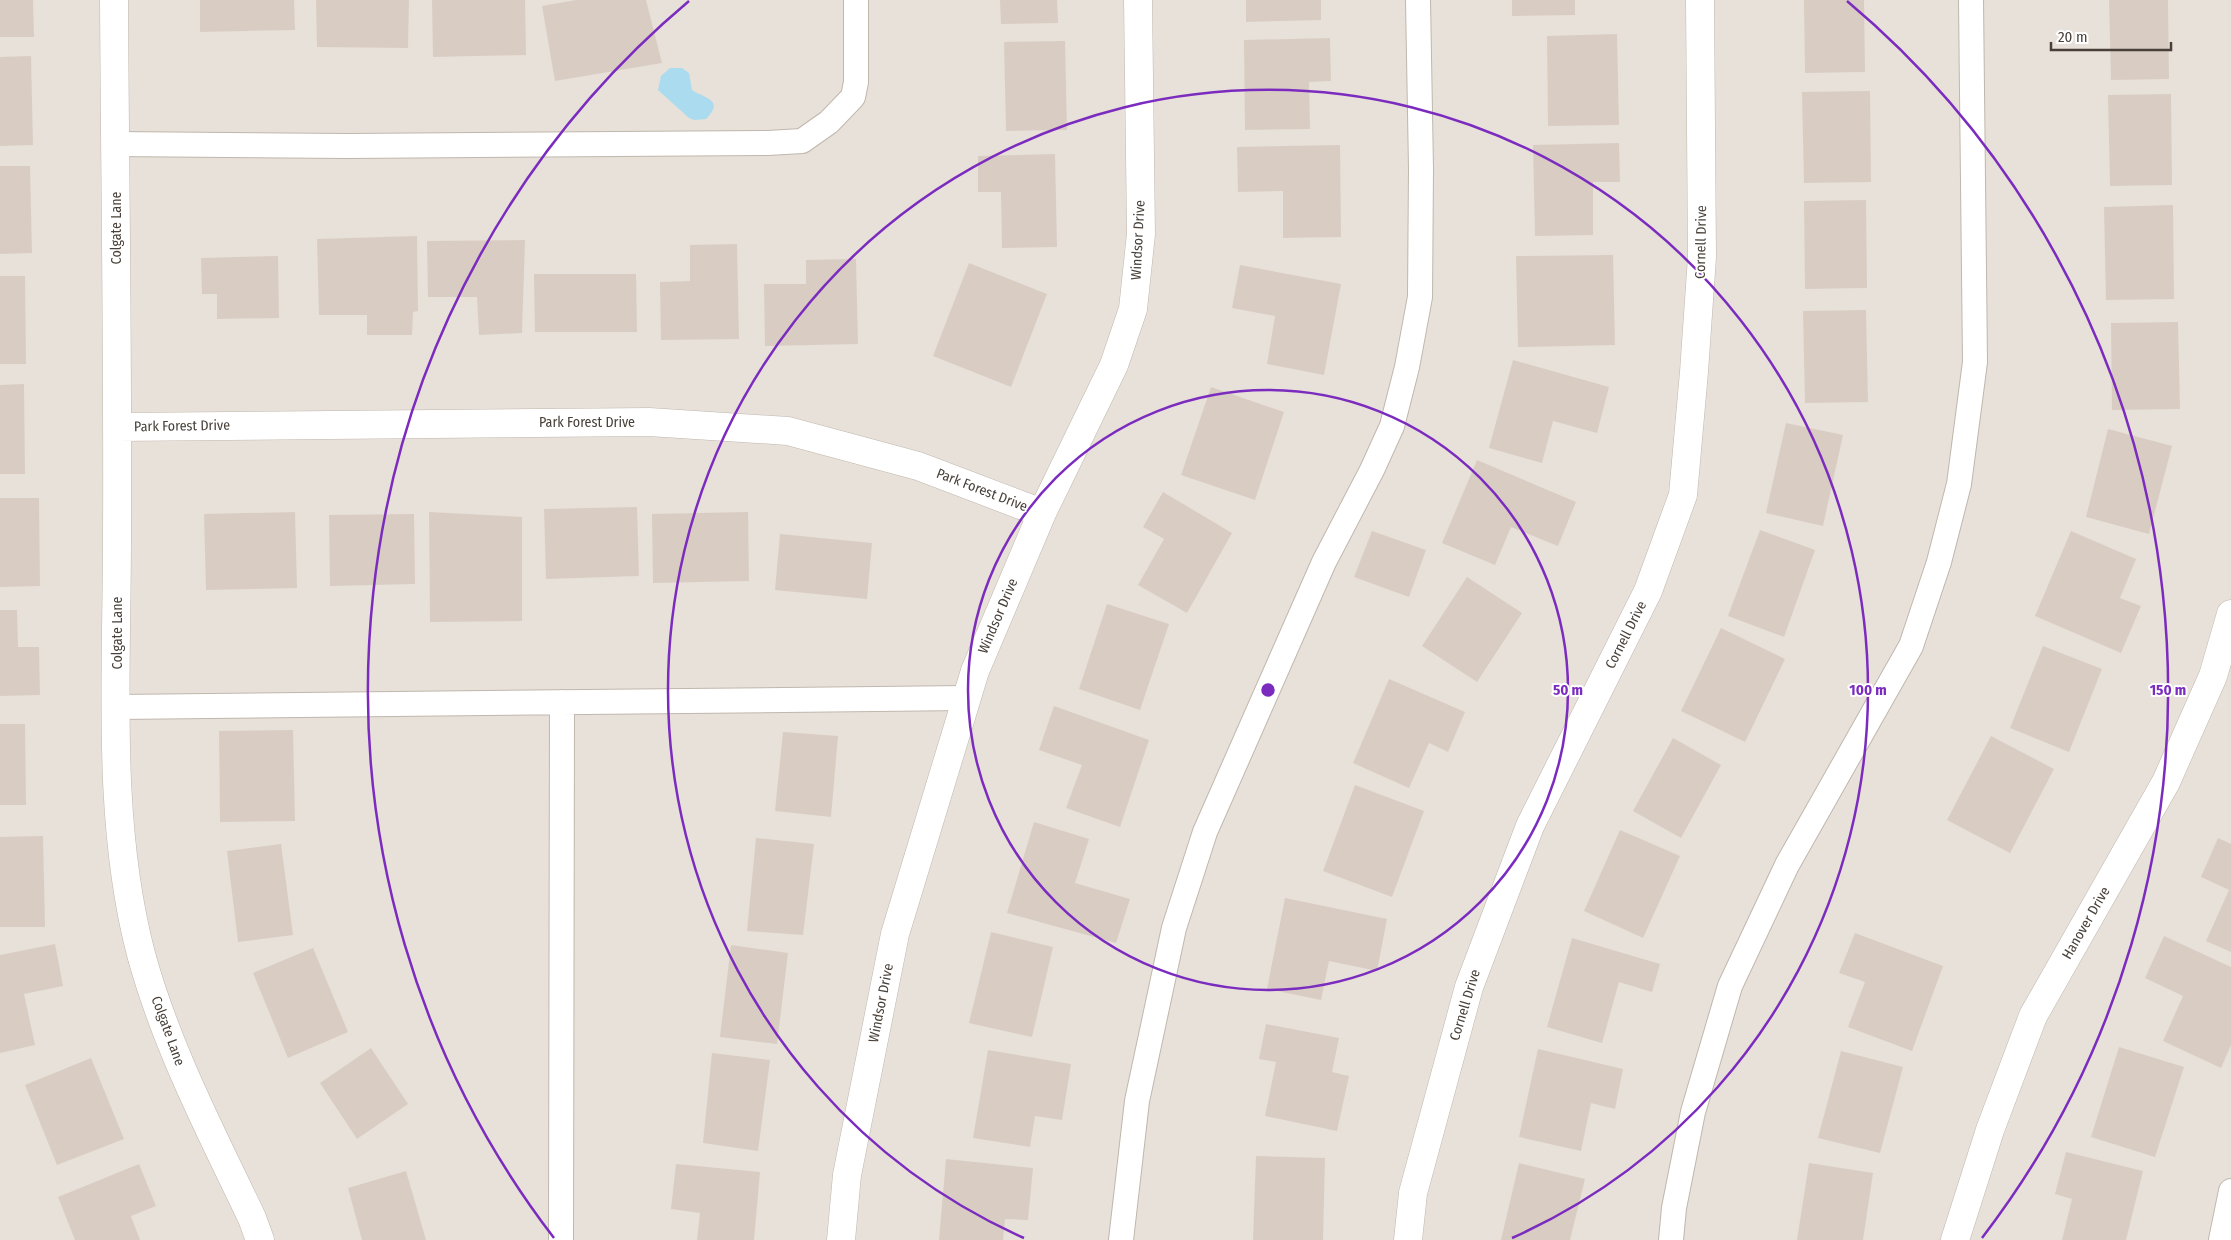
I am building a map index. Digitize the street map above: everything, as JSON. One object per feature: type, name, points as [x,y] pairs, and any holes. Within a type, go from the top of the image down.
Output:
[{"type":"street","name":"Colgate Lane","points":[[114,0],[118,427],[116,780],[124,871],[141,953],[171,1046],[252,1218],[260,1240]]},
{"type":"street","name":"Windsor Drive","points":[[841,1240],[847,1175],[895,934],[966,698],[975,671],[1042,513],[1114,365],[1133,309],[1141,234],[1138,0]]},
{"type":"street","name":"Cornell Drive","points":[[1408,1240],[1413,1194],[1469,987],[1530,826],[1648,591],[1683,495],[1702,257],[1700,0]]},
{"type":"street","name":"Park Forest Drive","points":[[118,427],[649,422],[788,431],[918,466],[1042,513]]},
{"type":"street","name":"Hanover Drive","points":[[1955,1240],[1990,1130],[2033,1016],[2166,782],[2213,676],[2231,614]]},
{"type":"lane","points":[[115,144],[357,146],[768,144],[802,141],[829,122],[853,96],[856,82],[856,0]]},
{"type":"lane","points":[[1121,1240],[1136,1101],[1174,928],[1202,841],[1324,562],[1372,470],[1392,426],[1407,367],[1420,297],[1421,169],[1418,0]]},
{"type":"lane","points":[[1671,1240],[1674,1208],[1693,1112],[1730,986],[1787,865],[1911,646],[1939,562],[1959,484],[1975,362],[1971,0]]},
{"type":"lane","points":[[117,707],[966,698]]},
{"type":"lane","points":[[561,1240],[562,702]]},
{"type":"lane","points":[[2221,1240],[2231,1191]]},
{"type":"shaded area","points":[[0,0],[2231,0],[2231,1240],[0,1240]]},
{"type":"water","points":[[670,68],[682,68],[689,73],[692,90],[711,100],[714,107],[706,119],[694,120],[689,118],[658,90],[661,76]]},
{"type":"building","points":[[0,0],[33,0],[34,37],[0,37]]},
{"type":"building","points":[[200,0],[294,0],[295,30],[200,32]]},
{"type":"building","points":[[316,0],[409,0],[408,48],[317,47]]},
{"type":"building","points":[[432,0],[525,0],[526,55],[433,57]]},
{"type":"building","points":[[576,0],[646,0],[662,63],[555,81],[542,6]]},
{"type":"building","points":[[1000,0],[1057,0],[1058,23],[1001,24]]},
{"type":"building","points":[[1246,0],[1321,0],[1321,20],[1246,22]]},
{"type":"building","points":[[1512,0],[1575,0],[1575,15],[1512,16]]},
{"type":"building","points":[[1804,0],[1864,0],[1865,72],[1805,73]]},
{"type":"building","points":[[2109,0],[2168,0],[2169,79],[2111,80]]},
{"type":"building","points":[[1617,34],[1619,125],[1548,126],[1547,36]]},
{"type":"building","points":[[1330,38],[1331,81],[1309,82],[1310,129],[1245,130],[1244,40]]},
{"type":"building","points":[[1065,41],[1067,130],[1006,131],[1004,42]]},
{"type":"building","points":[[31,56],[33,145],[0,146],[0,57]]},
{"type":"building","points":[[1870,91],[1871,182],[1804,183],[1802,92]]},
{"type":"building","points":[[2171,94],[2172,185],[2110,186],[2108,95]]},
{"type":"building","points":[[1619,143],[1620,182],[1593,182],[1593,235],[1535,236],[1533,145]]},
{"type":"building","points":[[1340,145],[1341,237],[1283,238],[1283,191],[1238,192],[1237,147]]},
{"type":"building","points":[[1055,154],[1057,247],[1002,248],[1001,192],[978,192],[978,156]]},
{"type":"building","points":[[0,166],[30,166],[32,253],[0,254]]},
{"type":"building","points":[[1866,200],[1867,288],[1805,289],[1804,201]]},
{"type":"building","points":[[2173,205],[2174,299],[2106,300],[2104,207]]},
{"type":"building","points":[[417,236],[418,311],[413,312],[412,335],[367,335],[367,315],[319,315],[317,239]]},
{"type":"building","points":[[525,240],[522,333],[479,335],[477,297],[428,297],[427,241]]},
{"type":"building","points":[[737,244],[739,339],[661,340],[660,282],[690,281],[690,245]]},
{"type":"building","points":[[1613,255],[1615,345],[1518,347],[1516,256]]},
{"type":"building","points":[[278,256],[279,318],[217,319],[217,294],[202,294],[201,258]]},
{"type":"building","points":[[856,259],[858,344],[765,346],[764,284],[806,284],[806,260]]},
{"type":"building","points":[[969,263],[1047,294],[1011,387],[933,356]]},
{"type":"building","points":[[1240,265],[1341,284],[1324,375],[1267,364],[1275,316],[1232,308]]},
{"type":"building","points":[[534,274],[636,274],[637,332],[535,332]]},
{"type":"building","points":[[0,276],[25,276],[26,364],[0,364]]},
{"type":"building","points":[[1866,310],[1868,402],[1805,403],[1803,311]]},
{"type":"building","points":[[2178,322],[2180,409],[2112,410],[2111,323]]},
{"type":"building","points":[[1513,360],[1609,387],[1597,433],[1553,421],[1542,463],[1489,448]]},
{"type":"building","points":[[24,384],[25,474],[0,474],[0,385]]},
{"type":"building","points":[[1211,387],[1284,412],[1255,500],[1181,475]]},
{"type":"building","points":[[1786,423],[1843,435],[1823,526],[1766,513]]},
{"type":"building","points":[[2108,429],[2172,446],[2149,534],[2086,517]]},
{"type":"building","points":[[1477,460],[1576,502],[1558,546],[1511,527],[1495,565],[1442,543]]},
{"type":"building","points":[[1163,492],[1232,533],[1187,613],[1138,585],[1164,539],[1143,527]]},
{"type":"building","points":[[0,498],[39,498],[40,586],[0,587]]},
{"type":"building","points":[[637,507],[639,576],[546,579],[544,509]]},
{"type":"building","points":[[295,512],[297,588],[206,590],[204,514]]},
{"type":"building","points":[[429,512],[522,517],[522,621],[430,622]]},
{"type":"building","points":[[748,512],[749,581],[653,583],[652,514]]},
{"type":"building","points":[[414,514],[415,584],[330,586],[329,515]]},
{"type":"building","points":[[1760,530],[1815,550],[1784,637],[1728,616]]},
{"type":"building","points":[[1372,531],[1426,550],[1409,597],[1354,577]]},
{"type":"building","points":[[2071,531],[2136,559],[2120,598],[2141,606],[2121,653],[2035,616]]},
{"type":"building","points":[[780,534],[872,543],[867,599],[775,590]]},
{"type":"building","points":[[1467,577],[1522,613],[1477,682],[1422,646]]},
{"type":"building","points":[[1107,604],[1169,624],[1140,710],[1079,689]]},
{"type":"building","points":[[0,610],[17,610],[18,647],[39,647],[40,695],[0,696]]},
{"type":"building","points":[[1721,628],[1785,659],[1745,742],[1681,711]]},
{"type":"building","points":[[2043,646],[2102,669],[2069,752],[2010,728]]},
{"type":"building","points":[[1389,679],[1465,712],[1448,752],[1429,743],[1409,788],[1353,763]]},
{"type":"building","points":[[1054,706],[1149,740],[1120,827],[1066,808],[1082,765],[1039,750]]},
{"type":"building","points":[[0,724],[25,724],[26,805],[0,805]]},
{"type":"building","points":[[293,730],[295,821],[220,822],[219,731]]},
{"type":"building","points":[[783,732],[838,736],[831,817],[775,811]]},
{"type":"building","points":[[1991,736],[2054,769],[2010,853],[1947,820]]},
{"type":"building","points":[[1673,738],[1721,765],[1681,838],[1633,811]]},
{"type":"building","points":[[1355,785],[1424,811],[1392,897],[1323,871]]},
{"type":"building","points":[[1034,822],[1089,839],[1075,883],[1130,899],[1116,943],[1007,913]]},
{"type":"building","points":[[1620,830],[1680,856],[1643,938],[1584,911]]},
{"type":"building","points":[[43,836],[45,927],[0,927],[0,837]]},
{"type":"building","points":[[756,838],[814,844],[803,935],[747,931]]},
{"type":"building","points":[[2218,838],[2231,844],[2231,952],[2206,941],[2229,890],[2201,877]]},
{"type":"building","points":[[281,844],[293,935],[238,942],[227,851]]},
{"type":"building","points":[[1285,898],[1387,919],[1377,971],[1329,961],[1321,1000],[1267,989]]},
{"type":"building","points":[[991,932],[1053,947],[1032,1037],[969,1023]]},
{"type":"building","points":[[1855,933],[1943,966],[1912,1051],[1848,1027],[1865,982],[1839,973]]},
{"type":"building","points":[[2164,936],[2231,967],[2231,1045],[2221,1068],[2163,1041],[2183,996],[2145,978]]},
{"type":"building","points":[[1572,938],[1660,964],[1652,992],[1619,982],[1602,1043],[1547,1027]]},
{"type":"building","points":[[55,944],[63,986],[24,994],[35,1045],[0,1053],[0,955]]},
{"type":"building","points":[[731,945],[788,953],[777,1044],[720,1037]]},
{"type":"building","points":[[313,948],[348,1032],[288,1058],[253,973]]},
{"type":"building","points":[[1266,1024],[1339,1038],[1332,1072],[1349,1076],[1337,1131],[1265,1116],[1276,1062],[1259,1059]]},
{"type":"building","points":[[2119,1047],[2184,1067],[2155,1157],[2091,1137]]},
{"type":"building","points":[[371,1048],[408,1104],[357,1139],[320,1083]]},
{"type":"building","points":[[1538,1049],[1623,1069],[1615,1109],[1591,1103],[1581,1151],[1519,1137]]},
{"type":"building","points":[[988,1050],[1071,1064],[1062,1120],[1035,1116],[1030,1147],[973,1138]]},
{"type":"building","points":[[1841,1051],[1903,1067],[1880,1153],[1818,1138]]},
{"type":"building","points":[[712,1053],[770,1060],[758,1151],[703,1143]]},
{"type":"building","points":[[91,1058],[124,1139],[57,1165],[25,1085]]},
{"type":"building","points":[[2066,1152],[2143,1171],[2126,1240],[2062,1240],[2072,1199],[2055,1194]]},
{"type":"building","points":[[1256,1156],[1325,1158],[1323,1240],[1253,1240]]},
{"type":"building","points":[[946,1159],[1033,1168],[1028,1220],[1005,1219],[1003,1240],[939,1240]]},
{"type":"building","points":[[1519,1163],[1585,1179],[1570,1240],[1501,1240]]},
{"type":"building","points":[[1809,1163],[1873,1173],[1863,1240],[1797,1240]]},
{"type":"building","points":[[139,1164],[156,1206],[131,1216],[140,1240],[75,1240],[58,1197]]},
{"type":"building","points":[[676,1164],[760,1172],[754,1240],[697,1240],[700,1213],[671,1209]]},
{"type":"building","points":[[406,1171],[426,1240],[362,1240],[348,1188]]}]
